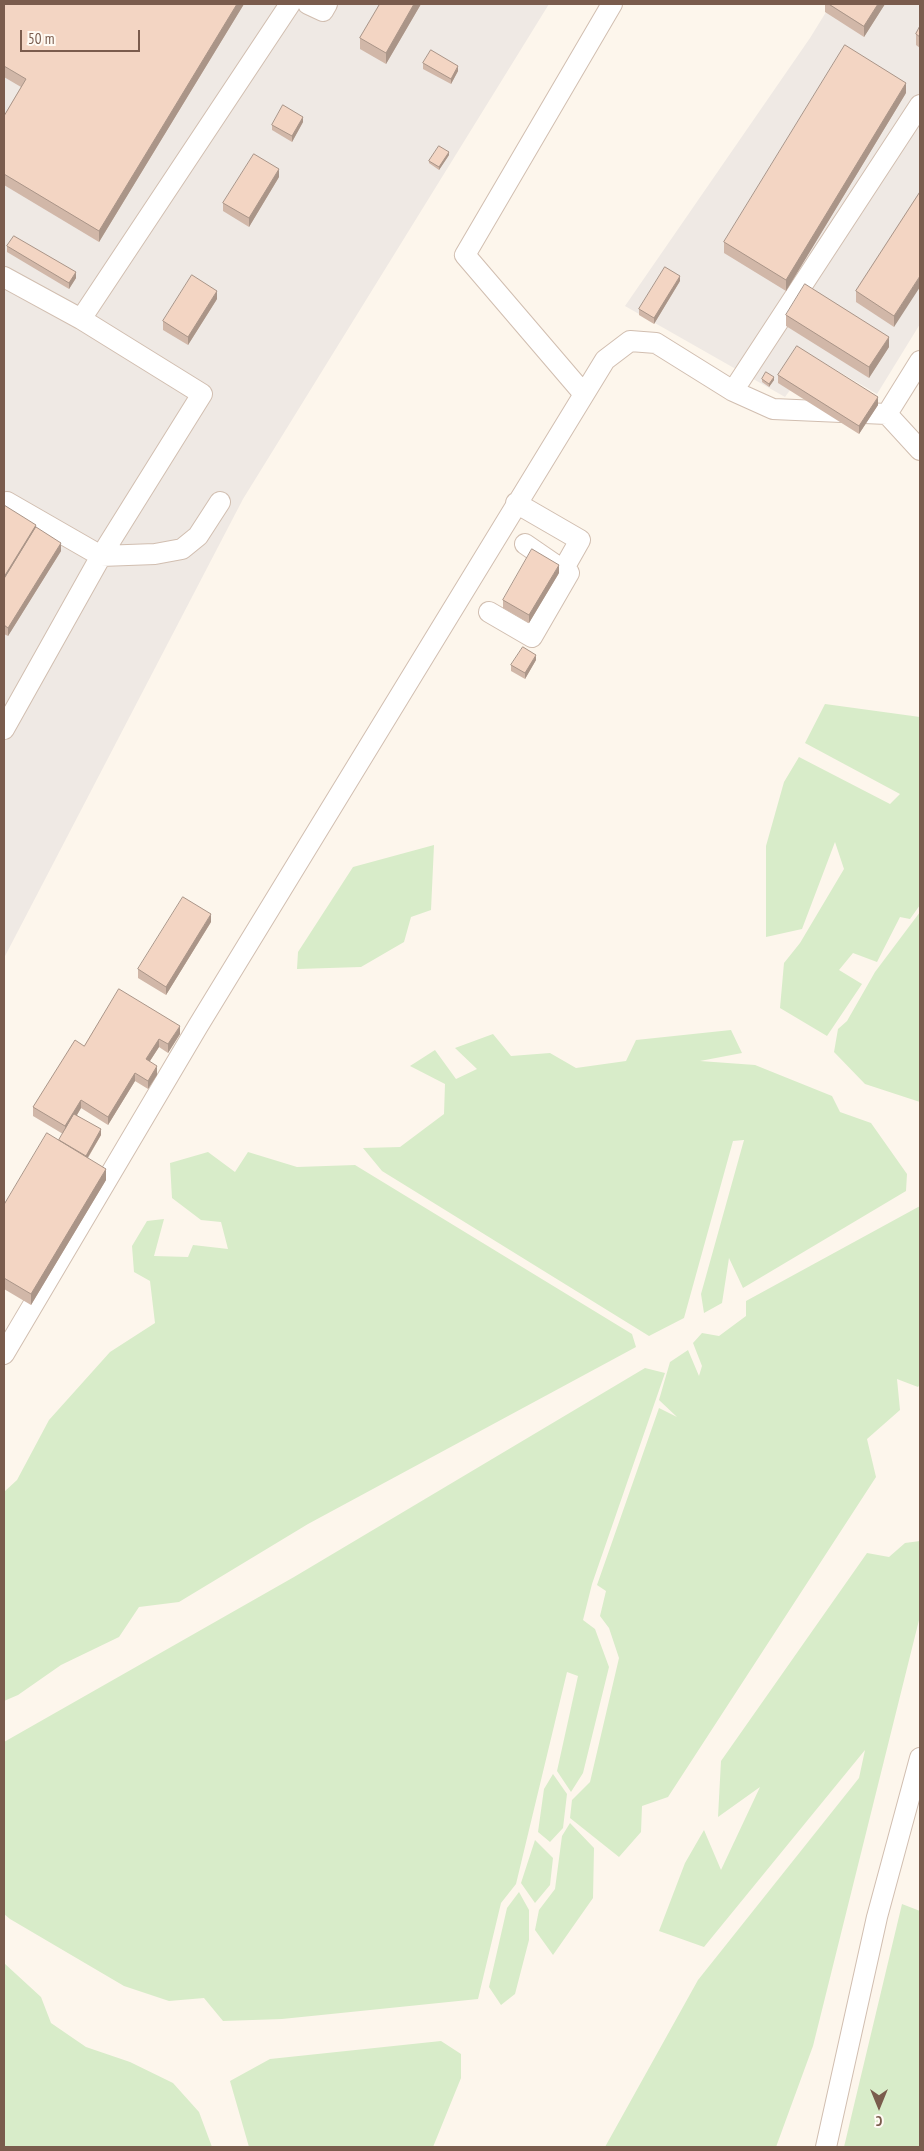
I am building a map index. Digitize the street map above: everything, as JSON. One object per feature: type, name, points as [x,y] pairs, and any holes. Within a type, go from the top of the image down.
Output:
[{"type":"lane","points":[[81,319],[290,4]]},
{"type":"lane","points":[[308,4],[323,11],[327,4]]},
{"type":"lane","points":[[583,393],[465,255],[612,4]]},
{"type":"lane","points":[[733,391],[920,105]]},
{"type":"lane","points":[[4,278],[81,319],[202,394],[101,556],[4,729]]},
{"type":"lane","points":[[4,1354],[198,1026],[583,393],[605,360],[630,341],[656,343],[733,391],[773,409],[887,414],[920,450]]},
{"type":"lane","points":[[887,414],[920,361]]},
{"type":"lane","points":[[7,502],[101,556],[155,554],[182,549],[198,536],[220,502]]},
{"type":"lane","points":[[516,503],[580,540],[563,570]]},
{"type":"lane","points":[[489,612],[532,637],[569,573],[525,544]]},
{"type":"lane","points":[[826,2147],[877,1917],[920,1758]]},
{"type":"shaded area","points":[[4,4],[549,4],[243,499],[4,958]]},
{"type":"shaded area","points":[[831,4],[920,4],[920,324],[877,394],[814,357],[785,397],[625,306],[810,38]]},
{"type":"green space","points":[[825,704],[920,717],[920,905],[910,919],[900,917],[877,962],[853,953],[839,970],[862,984],[827,1036],[780,1008],[784,963],[800,943],[844,869],[835,842],[802,929],[766,937],[766,846],[784,782],[799,757],[890,804],[900,794],[805,743]]},
{"type":"green space","points":[[434,845],[431,910],[411,917],[404,942],[361,967],[297,969],[298,952],[353,867]]},
{"type":"green space","points":[[920,912],[920,1102],[865,1084],[834,1052],[838,1029],[847,1021],[875,972]]},
{"type":"green space","points":[[731,1030],[742,1053],[700,1061],[755,1065],[832,1096],[840,1112],[871,1123],[907,1174],[906,1191],[743,1288],[729,1258],[722,1303],[704,1313],[701,1294],[744,1140],[733,1141],[684,1318],[649,1336],[382,1171],[363,1148],[400,1147],[444,1114],[445,1084],[410,1066],[435,1050],[456,1079],[477,1069],[455,1048],[493,1034],[511,1056],[550,1053],[576,1068],[626,1061],[636,1040]]},
{"type":"green space","points":[[208,1152],[235,1172],[248,1152],[297,1167],[355,1165],[632,1334],[636,1347],[308,1524],[179,1602],[139,1607],[119,1637],[61,1665],[18,1695],[4,1701],[4,1492],[17,1480],[49,1420],[110,1352],[155,1323],[150,1281],[134,1272],[132,1246],[147,1221],[164,1219],[154,1256],[188,1257],[193,1245],[228,1249],[221,1222],[201,1220],[172,1198],[170,1163]]},
{"type":"green space","points":[[920,1206],[920,1384],[918,1387],[897,1379],[900,1410],[867,1439],[876,1477],[668,1797],[642,1806],[641,1832],[619,1857],[570,1818],[572,1800],[590,1782],[619,1658],[609,1628],[600,1616],[606,1591],[597,1585],[659,1408],[677,1417],[659,1400],[670,1362],[688,1350],[699,1376],[702,1366],[693,1343],[702,1333],[719,1336],[746,1316],[746,1301]]},
{"type":"green space","points":[[645,1368],[665,1373],[592,1584],[583,1620],[595,1629],[609,1667],[583,1773],[571,1792],[557,1771],[578,1676],[567,1672],[516,1884],[501,1903],[478,1999],[282,2019],[223,2021],[204,1998],[169,2001],[124,1986],[4,1914],[4,1742],[294,1577]]},
{"type":"green space","points":[[920,1541],[920,1616],[813,2046],[776,2147],[605,2147],[698,1980],[859,1778],[865,1750],[704,1947],[659,1931],[685,1863],[704,1830],[721,1870],[760,1787],[718,1817],[721,1761],[867,1553],[889,1557],[905,1543]]},
{"type":"green space","points":[[553,1774],[567,1794],[563,1828],[550,1842],[538,1832],[544,1789]]},
{"type":"green space","points":[[570,1823],[594,1848],[593,1898],[553,1955],[535,1930],[539,1910],[555,1889],[562,1836]]},
{"type":"green space","points":[[535,1840],[553,1858],[550,1885],[535,1903],[521,1883]]},
{"type":"green space","points":[[519,1892],[529,1910],[529,1940],[515,1994],[501,2005],[489,1987],[507,1908]]},
{"type":"green space","points":[[902,1904],[920,1911],[920,2147],[844,2147]]},
{"type":"green space","points":[[4,1963],[41,1997],[51,2023],[86,2047],[130,2062],[173,2083],[199,2112],[212,2147],[4,2147]]},
{"type":"green space","points":[[441,2041],[461,2054],[461,2078],[433,2147],[249,2147],[230,2081],[270,2059]]},
{"type":"building","points":[[5,4],[237,4],[99,231],[4,174],[4,116],[26,79],[4,66]]},
{"type":"building","points":[[380,4],[414,4],[386,53],[360,38]]},
{"type":"building","points":[[829,4],[878,4],[864,26]]},
{"type":"building","points":[[920,26],[920,37],[916,34]]},
{"type":"building","points":[[845,45],[906,83],[786,280],[724,242]]},
{"type":"building","points":[[431,50],[458,66],[451,79],[423,63]]},
{"type":"building","points":[[283,105],[303,117],[292,136],[272,125]]},
{"type":"building","points":[[439,146],[449,152],[439,167],[429,161]]},
{"type":"building","points":[[254,154],[279,169],[249,218],[223,203]]},
{"type":"building","points":[[920,192],[920,276],[894,316],[856,291]]},
{"type":"building","points":[[14,236],[76,272],[69,283],[7,246]]},
{"type":"building","points":[[665,267],[680,276],[654,318],[639,309]]},
{"type":"building","points":[[192,275],[217,291],[188,337],[163,321]]},
{"type":"building","points":[[805,284],[889,337],[869,367],[786,315]]},
{"type":"building","points":[[797,346],[878,397],[859,426],[778,375]]},
{"type":"building","points":[[766,372],[774,377],[769,384],[762,379]]},
{"type":"building","points":[[4,505],[36,525],[4,577]]},
{"type":"building","points":[[36,527],[61,543],[8,628],[4,625],[4,579]]},
{"type":"building","points":[[532,549],[559,565],[529,615],[503,600]]},
{"type":"building","points":[[523,647],[536,655],[525,673],[511,665]]},
{"type":"building","points":[[183,897],[211,914],[166,987],[138,969]]},
{"type":"building","points":[[119,989],[180,1026],[168,1044],[159,1039],[146,1059],[157,1066],[148,1081],[135,1073],[108,1117],[81,1100],[65,1126],[33,1107],[75,1040],[84,1046]]},
{"type":"building","points":[[74,1114],[101,1129],[86,1156],[59,1140]]},
{"type":"building","points":[[47,1133],[106,1169],[31,1294],[4,1278],[4,1205]]}]
